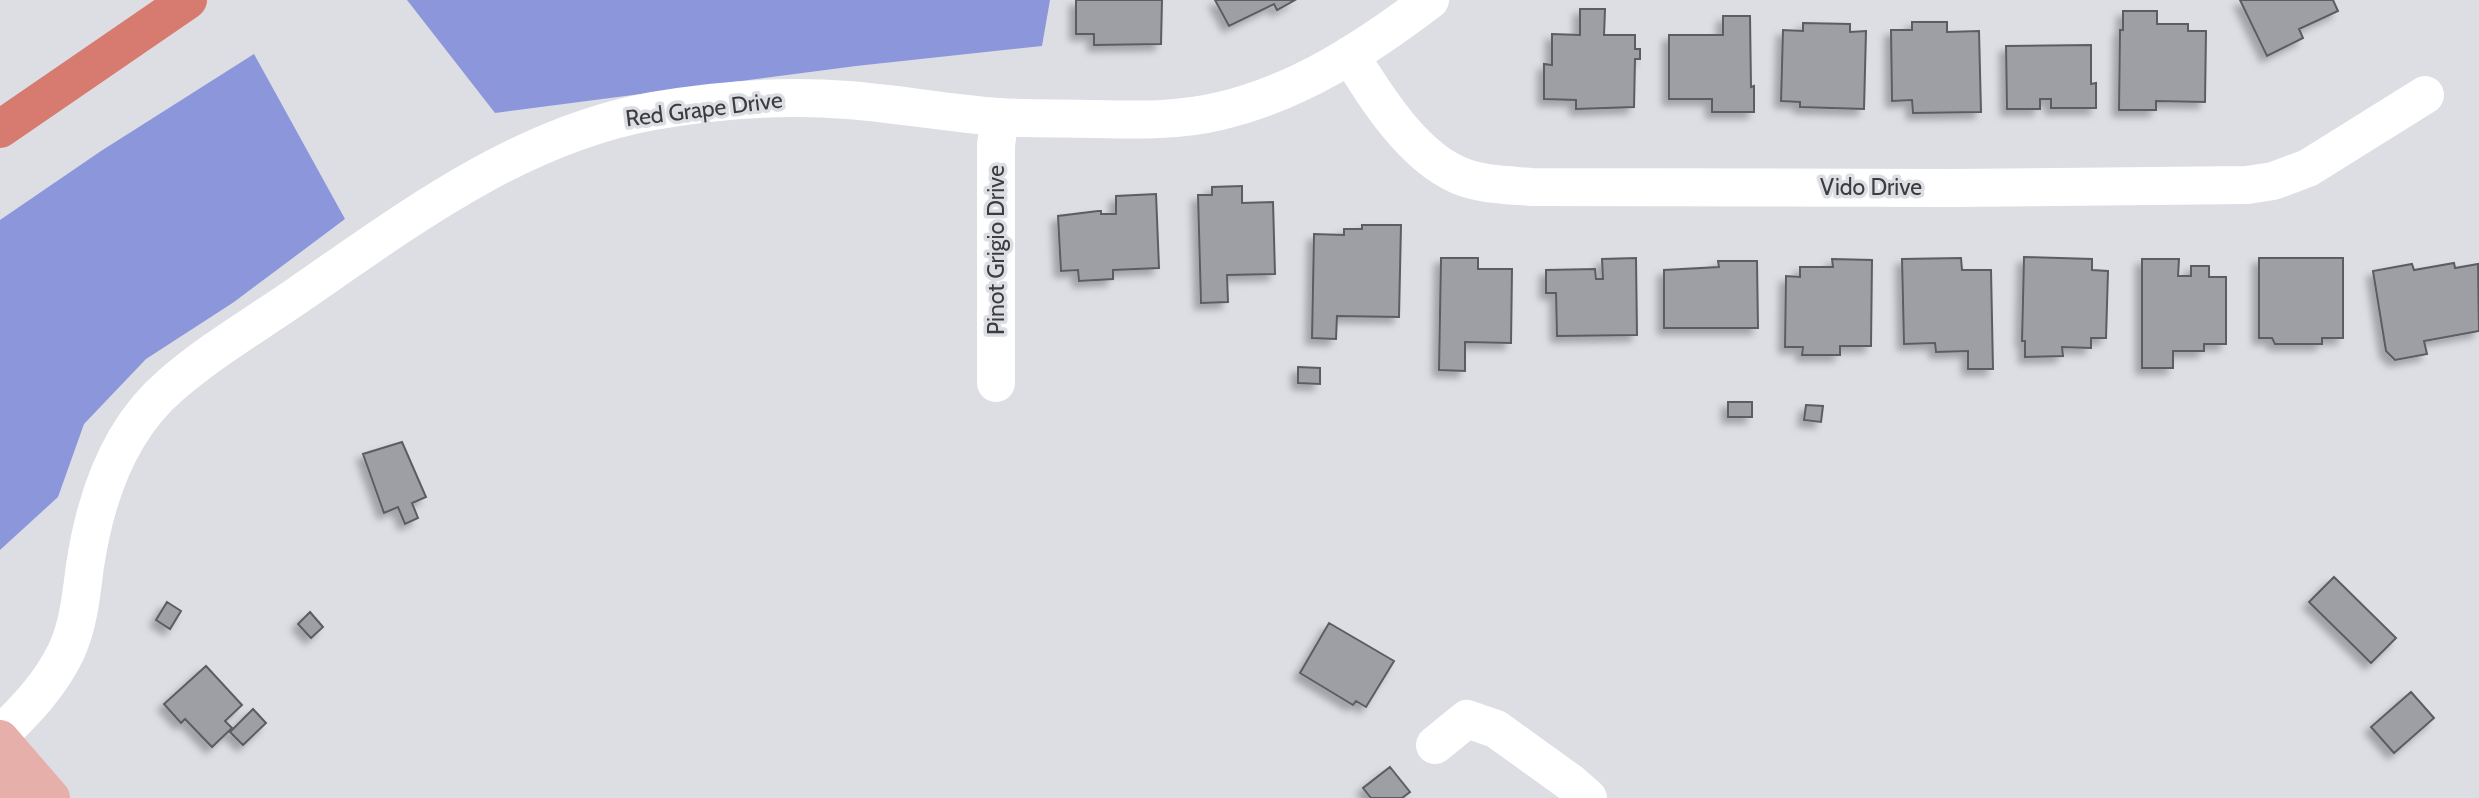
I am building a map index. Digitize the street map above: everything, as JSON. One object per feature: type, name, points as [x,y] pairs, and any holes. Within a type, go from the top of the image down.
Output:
[{"type":"highway","points":[[0,130],[188,0]]},
{"type":"main road","points":[[0,737],[51,798]]},
{"type":"main road","points":[[0,787],[9,798]]},
{"type":"street","name":"Red Grape Drive","points":[[0,737],[51,680],[68,648],[80,610],[86,562],[105,485],[118,452],[140,417],[170,386],[216,351],[358,254],[500,163],[551,140],[651,111],[740,100],[848,100],[1000,117],[1132,120],[1218,112],[1297,85],[1350,55],[1430,0]]},
{"type":"street","name":"Vido Drive","points":[[1350,55],[1401,128],[1432,159],[1457,175],[1488,184],[1532,187],[1953,188],[2247,185],[2273,181],[2308,168],[2425,95]]},
{"type":"street","name":"Pinot Grigio Drive","points":[[996,383],[996,145],[1000,117]]},
{"type":"street","points":[[1435,745],[1467,719],[1496,729],[1572,783],[1588,798]]},
{"type":"shaded area","points":[[407,0],[1050,0],[1042,46],[856,66],[495,113]]},
{"type":"shaded area","points":[[254,54],[345,219],[234,302],[146,359],[84,424],[58,497],[0,550],[0,220],[101,151]]},
{"type":"building","points":[[1076,0],[1162,0],[1161,44],[1094,45],[1094,34],[1076,34]]},
{"type":"building","points":[[1215,0],[1295,0],[1277,10],[1274,4],[1229,26]]},
{"type":"building","points":[[2240,0],[2333,0],[2338,11],[2299,29],[2303,38],[2267,56]]},
{"type":"building","points":[[1580,9],[1605,9],[1604,35],[1635,35],[1635,49],[1640,49],[1640,59],[1635,59],[1634,107],[1576,109],[1576,100],[1544,99],[1544,64],[1552,65],[1552,34],[1580,35]]},
{"type":"building","points":[[2123,11],[2157,11],[2157,24],[2188,24],[2188,31],[2206,31],[2205,102],[2156,101],[2156,110],[2119,110],[2120,30],[2123,30]]},
{"type":"building","points":[[1723,16],[1750,16],[1754,112],[1712,112],[1712,99],[1669,99],[1669,35],[1723,35]]},
{"type":"building","points":[[1912,22],[1947,22],[1947,32],[1979,31],[1981,112],[1913,113],[1912,100],[1892,101],[1891,30],[1912,30]]},
{"type":"building","points":[[1803,23],[1850,24],[1850,32],[1866,31],[1864,109],[1800,107],[1800,102],[1781,101],[1783,30],[1803,31]]},
{"type":"building","points":[[2091,45],[2091,84],[2096,83],[2096,108],[2051,108],[2051,99],[2040,99],[2040,109],[2007,109],[2006,46]]},
{"type":"building","points":[[1242,186],[1242,203],[1273,202],[1275,274],[1227,275],[1228,302],[1201,303],[1198,195],[1212,195],[1212,187]]},
{"type":"building","points":[[1156,194],[1159,268],[1113,270],[1113,279],[1079,281],[1078,270],[1061,271],[1058,216],[1098,211],[1101,211],[1101,214],[1116,214],[1116,196]]},
{"type":"building","points":[[1362,225],[1401,225],[1399,317],[1337,316],[1336,339],[1312,338],[1314,234],[1344,235],[1344,229],[1362,229]]},
{"type":"building","points":[[2024,257],[2092,259],[2092,270],[2108,271],[2106,338],[2091,338],[2091,348],[2062,347],[2063,356],[2025,357],[2025,341],[2022,341]]},
{"type":"building","points":[[1441,258],[1478,258],[1478,269],[1512,269],[1511,343],[1465,342],[1465,371],[1439,370]]},
{"type":"building","points":[[1636,258],[1637,335],[1557,336],[1556,293],[1546,293],[1546,270],[1595,269],[1596,279],[1603,279],[1602,259]]},
{"type":"building","points":[[1961,258],[1962,270],[1991,270],[1993,369],[1968,369],[1968,351],[1936,352],[1935,343],[1904,344],[1902,259]]},
{"type":"building","points":[[2259,258],[2343,258],[2343,338],[2322,338],[2322,344],[2275,344],[2272,338],[2259,338]]},
{"type":"building","points":[[1832,259],[1872,260],[1871,346],[1840,346],[1840,355],[1802,355],[1803,347],[1785,347],[1786,276],[1800,277],[1800,267],[1833,267]]},
{"type":"building","points":[[2142,259],[2179,259],[2178,276],[2191,276],[2191,266],[2209,266],[2209,277],[2226,277],[2226,344],[2204,344],[2204,351],[2173,351],[2173,368],[2142,368]]},
{"type":"building","points":[[1718,261],[1757,261],[1758,328],[1664,328],[1664,270],[1719,267]]},
{"type":"building","points":[[2454,263],[2455,268],[2478,264],[2479,331],[2424,341],[2427,354],[2395,360],[2386,351],[2373,271],[2412,264],[2414,270]]},
{"type":"building","points":[[1298,367],[1320,368],[1320,384],[1298,383]]},
{"type":"building","points":[[1728,402],[1752,402],[1752,417],[1728,417]]},
{"type":"building","points":[[1806,405],[1823,406],[1821,422],[1804,420]]},
{"type":"building","points":[[402,442],[426,497],[412,503],[418,518],[405,524],[398,507],[384,513],[363,454]]},
{"type":"building","points":[[2334,577],[2396,638],[2371,663],[2309,602]]},
{"type":"building","points":[[167,602],[181,611],[170,629],[156,620]]},
{"type":"building","points":[[310,612],[323,627],[311,638],[298,624]]},
{"type":"building","points":[[1329,623],[1394,661],[1366,707],[1356,701],[1353,705],[1300,673]]},
{"type":"building","points":[[206,666],[242,705],[225,721],[232,728],[212,747],[185,719],[181,723],[164,704]]},
{"type":"building","points":[[2411,692],[2434,718],[2394,753],[2371,727]]},
{"type":"building","points":[[253,709],[266,723],[243,745],[230,732]]},
{"type":"building","points":[[1390,767],[1410,792],[1402,798],[1371,798],[1363,788]]}]
